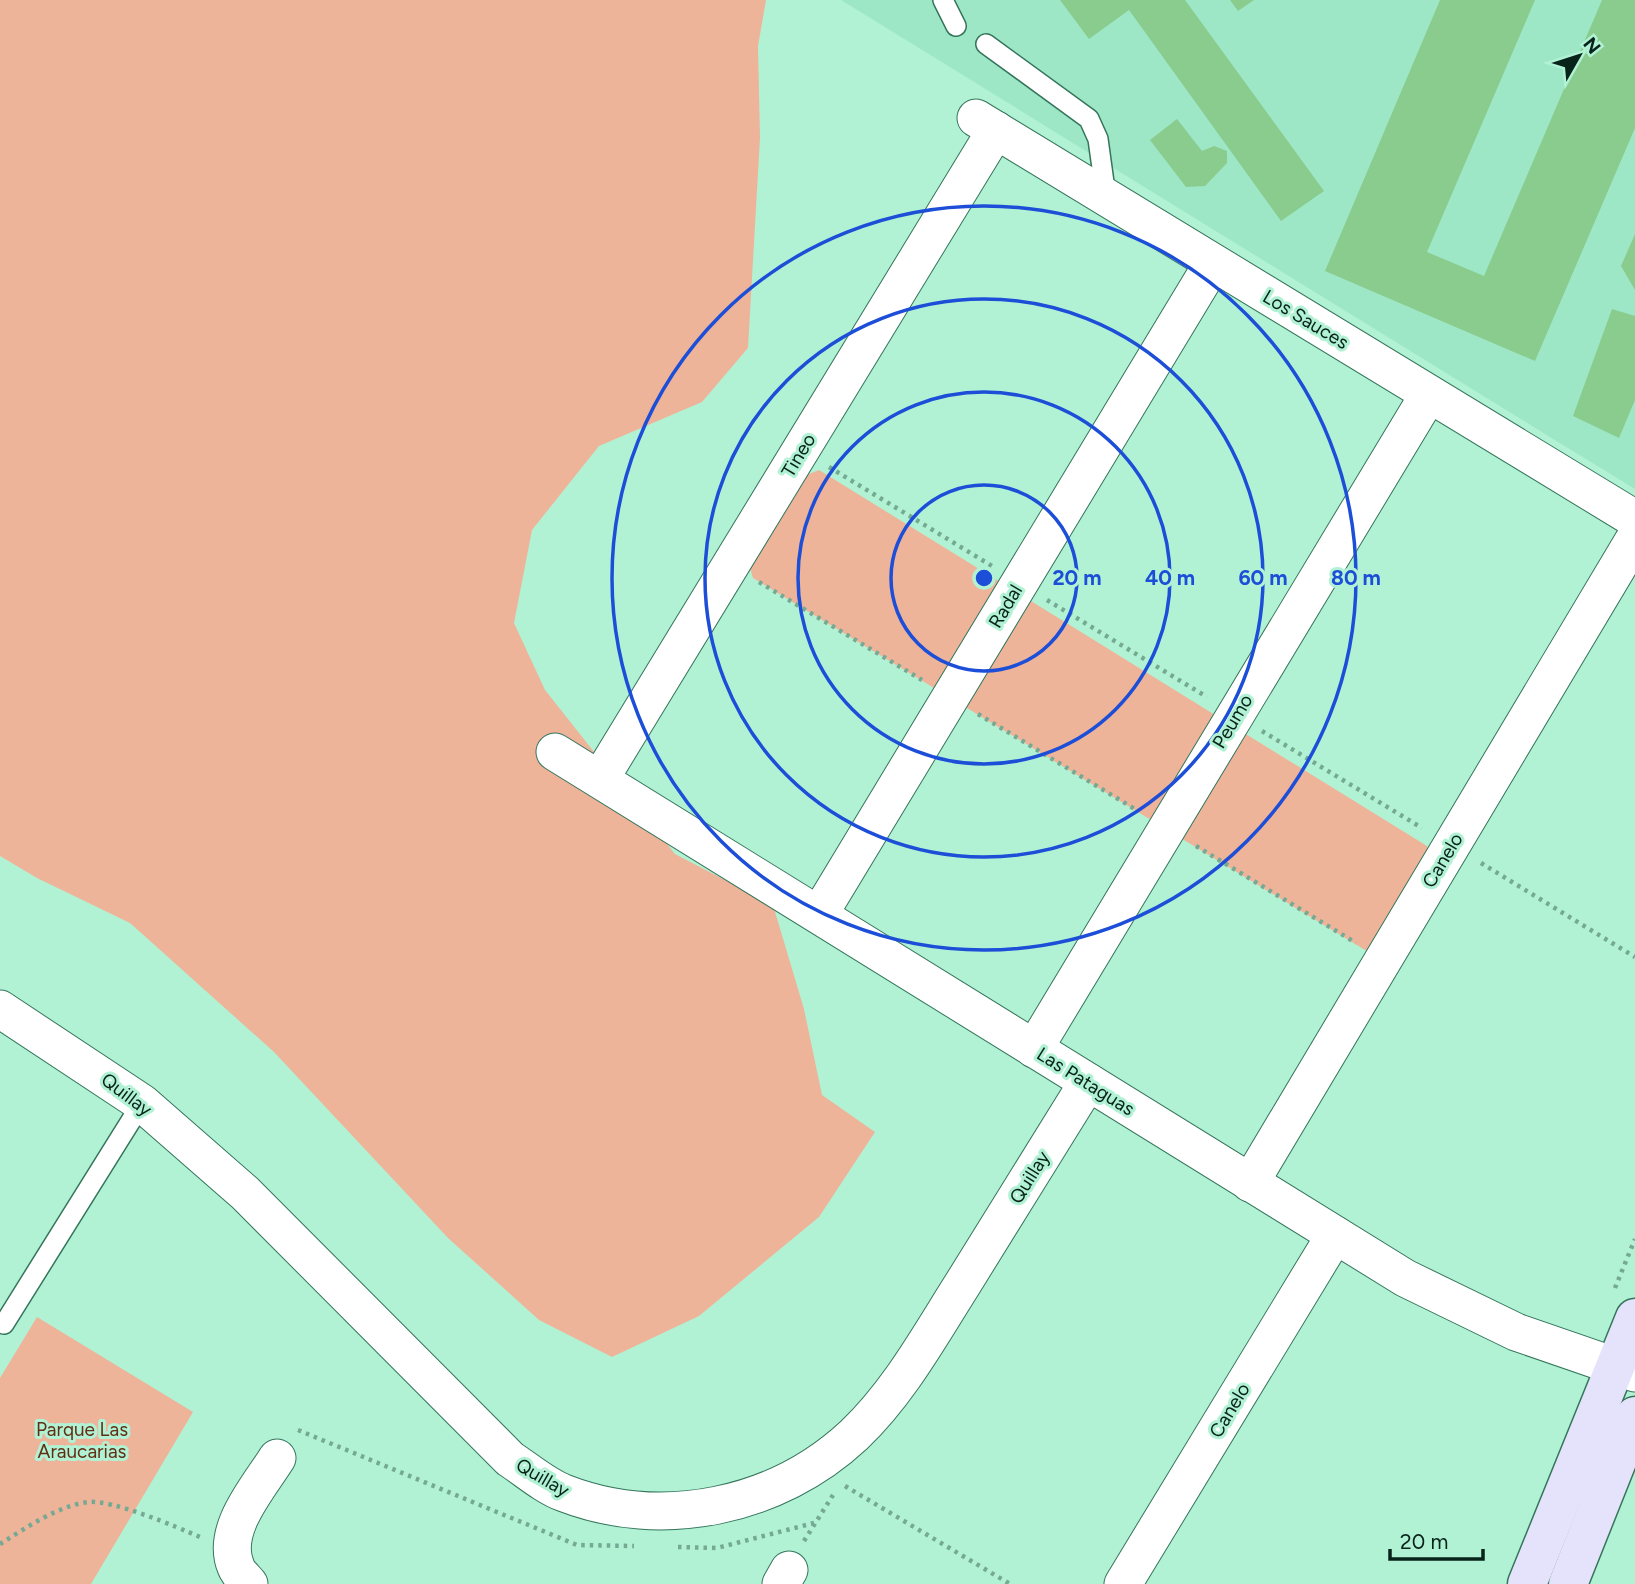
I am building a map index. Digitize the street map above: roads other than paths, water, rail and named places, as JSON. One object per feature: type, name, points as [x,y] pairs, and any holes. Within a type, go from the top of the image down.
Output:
[{"type":"main road","points":[[1527,1584],[1625,1370],[1635,1318]]},
{"type":"main road","points":[[1567,1584],[1635,1416]]},
{"type":"street","name":"Los Sauces","points":[[986,124],[1635,519]]},
{"type":"street","name":"Tineo","points":[[600,779],[731,565],[986,124]]},
{"type":"street","name":"Radal","points":[[820,914],[1213,262]]},
{"type":"street","name":"Peumo","points":[[1034,1049],[1429,394]]},
{"type":"street","name":"Canelo","points":[[1250,1183],[1635,538]]},
{"type":"street","name":"Las Pataguas","points":[[555,752],[1405,1278],[1516,1332],[1625,1370]]},
{"type":"street","name":"Quillay","points":[[0,1009],[142,1103],[246,1192],[510,1459],[561,1492],[613,1508],[666,1513],[734,1502],[775,1486],[813,1468],[853,1435],[907,1373],[1088,1082]]},
{"type":"street","name":"Canelo","points":[[1123,1584],[1335,1235]]},
{"type":"street","points":[[249,1584],[236,1567],[233,1552],[236,1531],[245,1508],[277,1458]]},
{"type":"lane","points":[[943,0],[956,26]]},
{"type":"lane","points":[[986,44],[1089,119],[1098,139],[1106,197]]},
{"type":"lane","points":[[4,1324],[142,1103]]},
{"type":"park label","name":"Parque Las Araucarias","points":[[82,1440]]}]
